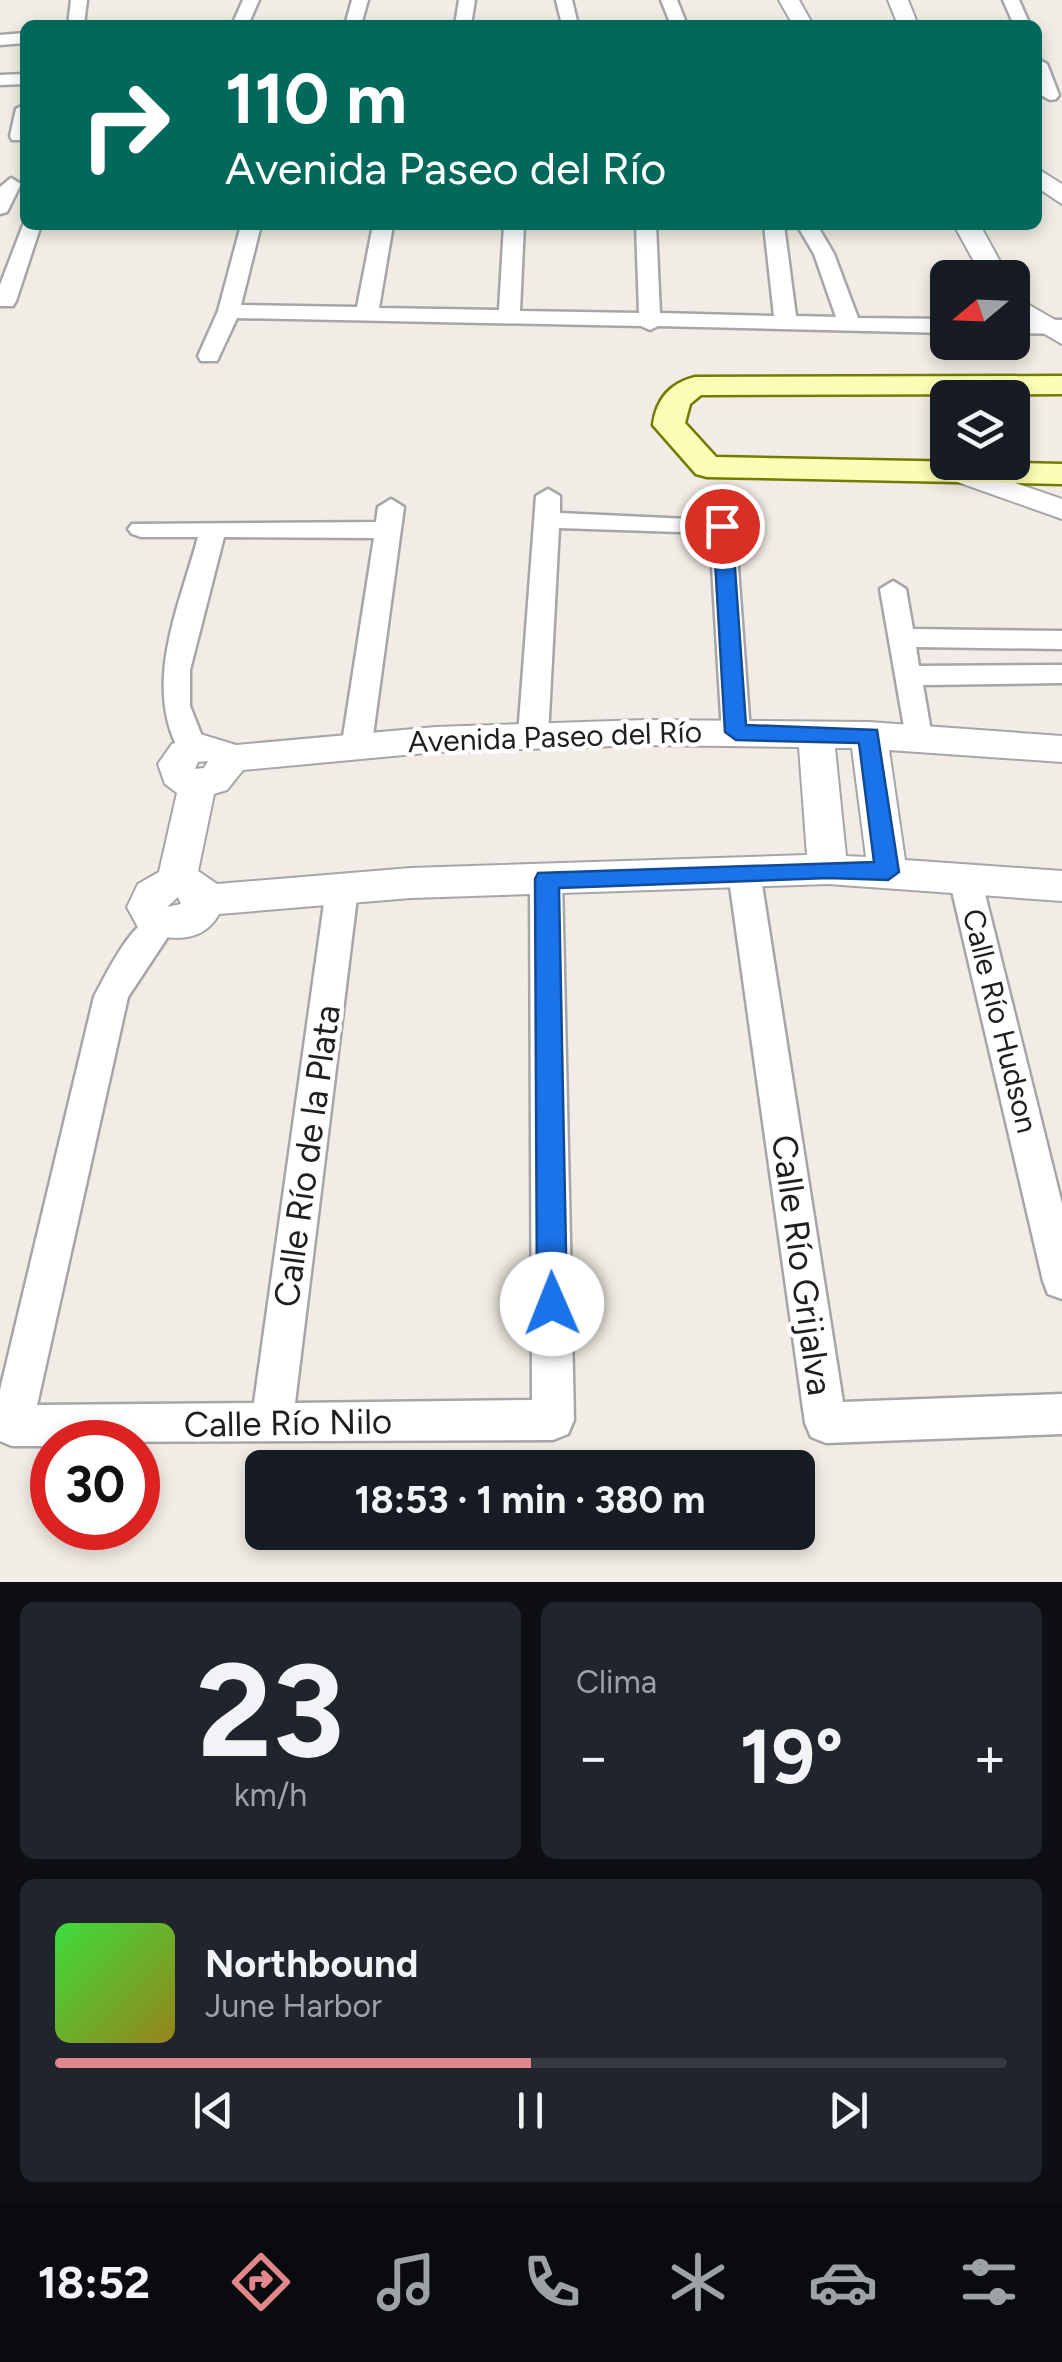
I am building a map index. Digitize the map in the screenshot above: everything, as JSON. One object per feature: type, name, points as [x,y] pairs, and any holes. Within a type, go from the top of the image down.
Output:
[{"type":"main road","points":[[930,385],[695,386],[681,393],[670,409],[669,425],[706,467],[930,472]]},
{"type":"main road","points":[[1030,385],[1062,385]]},
{"type":"main road","points":[[1030,474],[1062,474]]},
{"type":"street","points":[[1042,74],[1050,95]]},
{"type":"street","points":[[1042,180],[1062,197]]},
{"type":"street","points":[[0,208],[12,184]]},
{"type":"street","points":[[6,287],[29,230]]},
{"type":"street","points":[[209,356],[229,311],[250,230]]},
{"type":"street","points":[[366,313],[382,230]]},
{"type":"street","points":[[509,316],[514,230]]},
{"type":"street","points":[[646,230],[650,323]]},
{"type":"street","points":[[775,230],[786,325]]},
{"type":"street","points":[[810,230],[824,254],[850,326]]},
{"type":"street","points":[[970,230],[986,260]]},
{"type":"street","points":[[229,311],[930,326]]},
{"type":"street","points":[[1030,314],[1058,330]]},
{"type":"street","points":[[1030,328],[1058,330]]},
{"type":"street","points":[[979,480],[1062,510]]},
{"type":"street","points":[[533,736],[548,508],[722,526],[736,732]]},
{"type":"street","points":[[141,528],[212,529],[388,518],[357,743]]},
{"type":"street","points":[[190,891],[195,767],[176,706],[176,670],[212,529]]},
{"type":"street","points":[[893,588],[917,737]]},
{"type":"street","points":[[901,638],[1062,640]]},
{"type":"street","points":[[907,676],[1062,674]]},
{"type":"street","name":"Avenida Paseo del Río","points":[[195,767],[221,776],[228,760],[357,743],[533,736],[736,732],[917,737],[1062,749]]},
{"type":"street","points":[[816,734],[828,870]]},
{"type":"street","points":[[869,736],[888,872]]},
{"type":"street","points":[[161,923],[149,914],[148,900],[159,888],[342,889],[828,870],[1062,886]]},
{"type":"street","name":"Calle Río Grijalva","points":[[744,872],[826,1423],[1062,1414]]},
{"type":"street","name":"Calle Río Hudson","points":[[965,878],[1062,1281]]},
{"type":"street","name":"Calle Río Nilo","points":[[161,923],[127,966],[111,997],[12,1426],[553,1420],[546,879]]},
{"type":"street","name":"Calle Río de la Plata","points":[[272,1423],[342,889]]},
{"type":"route","points":[[552,1304],[546,879],[828,870],[888,872],[869,736],[736,732],[722,526]]}]
